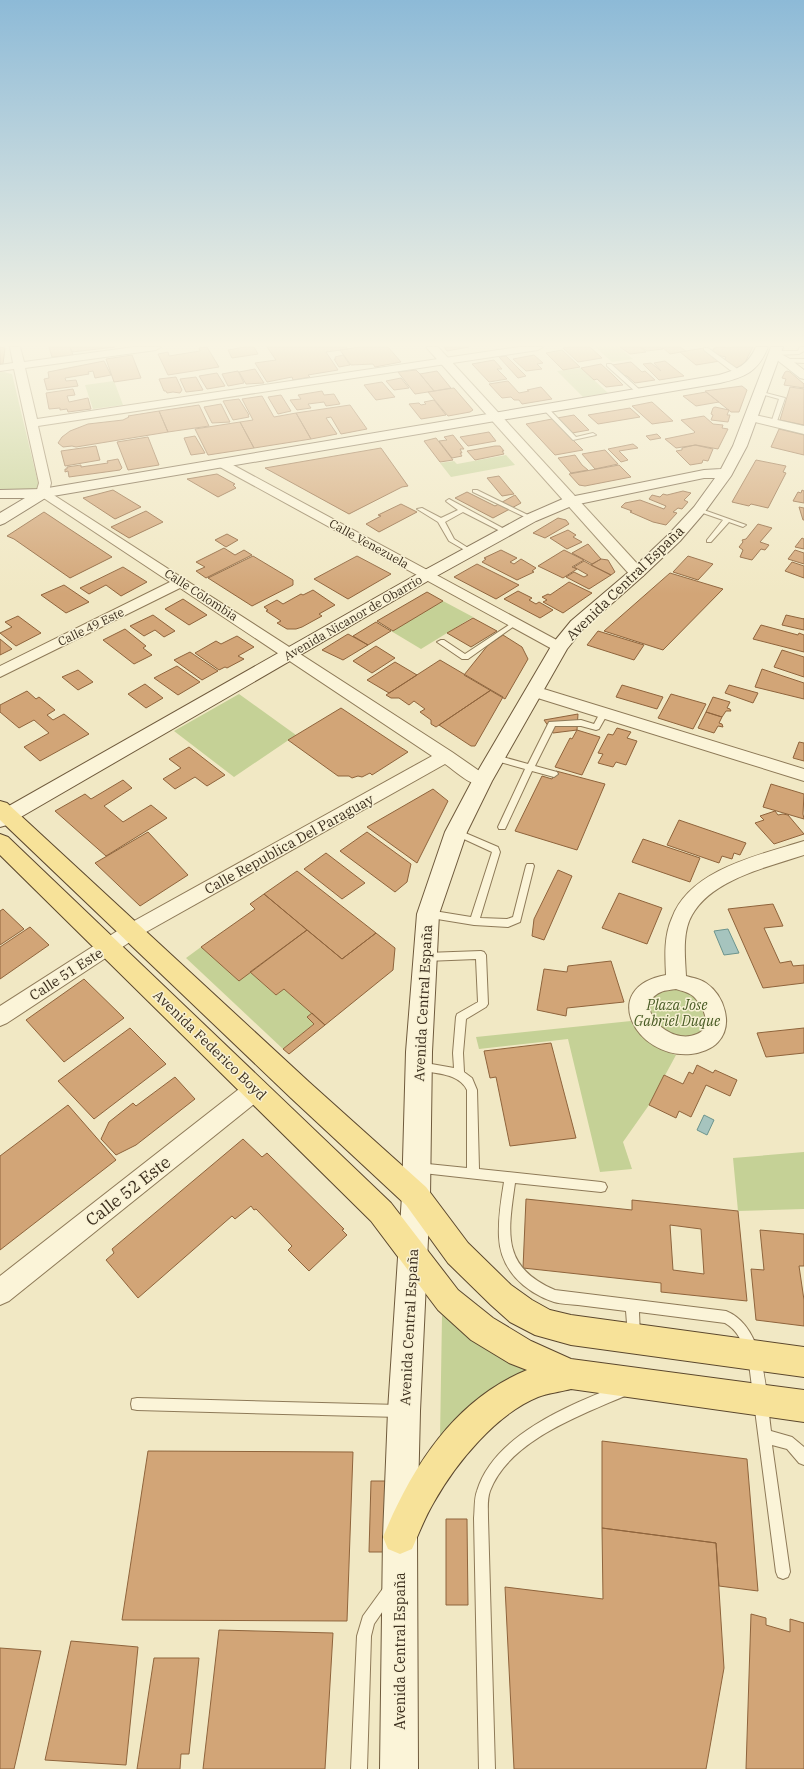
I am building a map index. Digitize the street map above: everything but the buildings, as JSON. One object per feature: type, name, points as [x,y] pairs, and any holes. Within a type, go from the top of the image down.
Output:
[{"type":"main road","points":[[0,494],[42,493],[420,430]]},
{"type":"main road","points":[[506,430],[637,573]]},
{"type":"main road","name":"Avenida Central España","points":[[399,1769],[400,1537],[404,1411],[417,1182],[418,1066],[428,914],[456,832],[482,781],[559,647],[577,625],[592,610],[637,573],[670,543],[699,510],[726,473],[746,430]]},
{"type":"main road","name":"Avenida Nicanor de Obarrio","points":[[3,815],[291,654],[427,575],[531,518],[570,501],[704,474],[726,473]]},
{"type":"main road","points":[[0,520],[42,493]]},
{"type":"main road","name":"Avenida Federico Boyd","points":[[3,815],[132,931],[300,1090],[417,1182],[458,1253],[501,1295],[522,1311],[546,1324],[571,1330],[634,1340],[804,1362]]},
{"type":"main road","name":"Avenida Federico Boyd","points":[[0,842],[381,1212],[448,1300],[482,1329],[520,1352],[571,1374]]},
{"type":"main road","points":[[256,1090],[261,1086],[276,1082],[300,1090]]},
{"type":"main road","points":[[400,1537],[422,1490],[450,1450],[475,1422],[499,1400],[530,1384],[571,1374],[804,1406]]},
{"type":"street","points":[[33,430],[45,483],[42,493]]},
{"type":"street","name":"Calle Venezuela","points":[[222,463],[559,647]]},
{"type":"street","name":"Calle Colombia","points":[[42,493],[182,582],[482,781]]},
{"type":"street","name":"Calle 49 Este","points":[[0,672],[182,582]]},
{"type":"street","points":[[534,691],[804,775]]},
{"type":"street","name":"Calle Republica Del Paraguay","points":[[132,931],[446,756]]},
{"type":"street","points":[[676,982],[676,940],[684,910],[699,893],[715,880],[740,869],[804,848]]},
{"type":"street","name":"Calle 51 Este","points":[[0,1017],[132,931]]},
{"type":"street","name":"Calle 52 Este","points":[[0,1292],[256,1090]]},
{"type":"lane","points":[[566,430],[575,439],[593,435]]},
{"type":"lane","points":[[475,491],[531,518]]},
{"type":"lane","points":[[449,500],[463,510],[506,532]]},
{"type":"lane","points":[[420,509],[441,521],[451,540],[470,551]]},
{"type":"lane","points":[[441,521],[463,510]]},
{"type":"lane","points":[[699,510],[743,525]]},
{"type":"lane","points":[[709,541],[727,520]]},
{"type":"lane","points":[[441,642],[465,657],[515,623]]},
{"type":"lane","points":[[502,826],[552,724],[581,723],[596,727],[604,713]]},
{"type":"lane","points":[[496,758],[554,774]]},
{"type":"lane","points":[[456,832],[495,849],[496,852],[474,921]]},
{"type":"lane","points":[[428,914],[474,921],[508,923],[517,919],[530,866]]},
{"type":"lane","points":[[424,957],[481,955],[483,1004],[461,1017],[458,1053],[459,1074]]},
{"type":"lane","points":[[418,1066],[459,1074],[468,1081],[472,1090],[473,1173]]},
{"type":"lane","points":[[417,1182],[473,1173],[601,1187]]},
{"type":"lane","points":[[510,1177],[504,1236],[507,1256],[518,1272],[535,1287],[555,1296],[726,1317],[741,1327],[754,1356],[783,1572]]},
{"type":"lane","points":[[632,1305],[634,1340]]},
{"type":"lane","points":[[487,1769],[481,1518],[484,1488],[501,1460],[528,1437],[566,1415],[635,1383]]},
{"type":"lane","points":[[137,1404],[404,1411]]},
{"type":"lane","points":[[765,1437],[786,1440],[798,1448],[804,1458]]},
{"type":"lane","points":[[360,1769],[364,1636],[368,1621],[377,1606],[401,1579]]},
{"type":"green space","points":[[0,430],[25,430],[39,487],[37,489],[0,493]]},
{"type":"green space","points":[[506,455],[515,465],[451,477],[440,463],[454,461],[457,464]]},
{"type":"green space","points":[[443,601],[473,617],[421,649],[391,631]]},
{"type":"green space","points":[[239,694],[296,735],[234,777],[174,731]]},
{"type":"green space","points":[[201,947],[238,980],[250,972],[276,995],[284,989],[312,1013],[307,1017],[314,1024],[283,1049],[186,958]]},
{"type":"green space","name":"Plaza Jose Gabriel Duque","points":[[670,986],[699,996],[710,1020],[701,1034],[681,1040],[650,1025],[646,998]]},
{"type":"green space","points":[[631,1021],[640,1033],[655,1046],[676,1055],[649,1105],[623,1142],[632,1169],[600,1172],[568,1039],[479,1049],[476,1037]]},
{"type":"green space","points":[[804,1152],[804,1209],[738,1211],[733,1158]]},
{"type":"green space","points":[[444,1312],[526,1369],[528,1373],[440,1439],[442,1316]]},
{"type":"water","points":[[728,929],[739,953],[724,955],[714,931]]},
{"type":"water","points":[[704,1115],[714,1120],[707,1135],[697,1130]]}]
